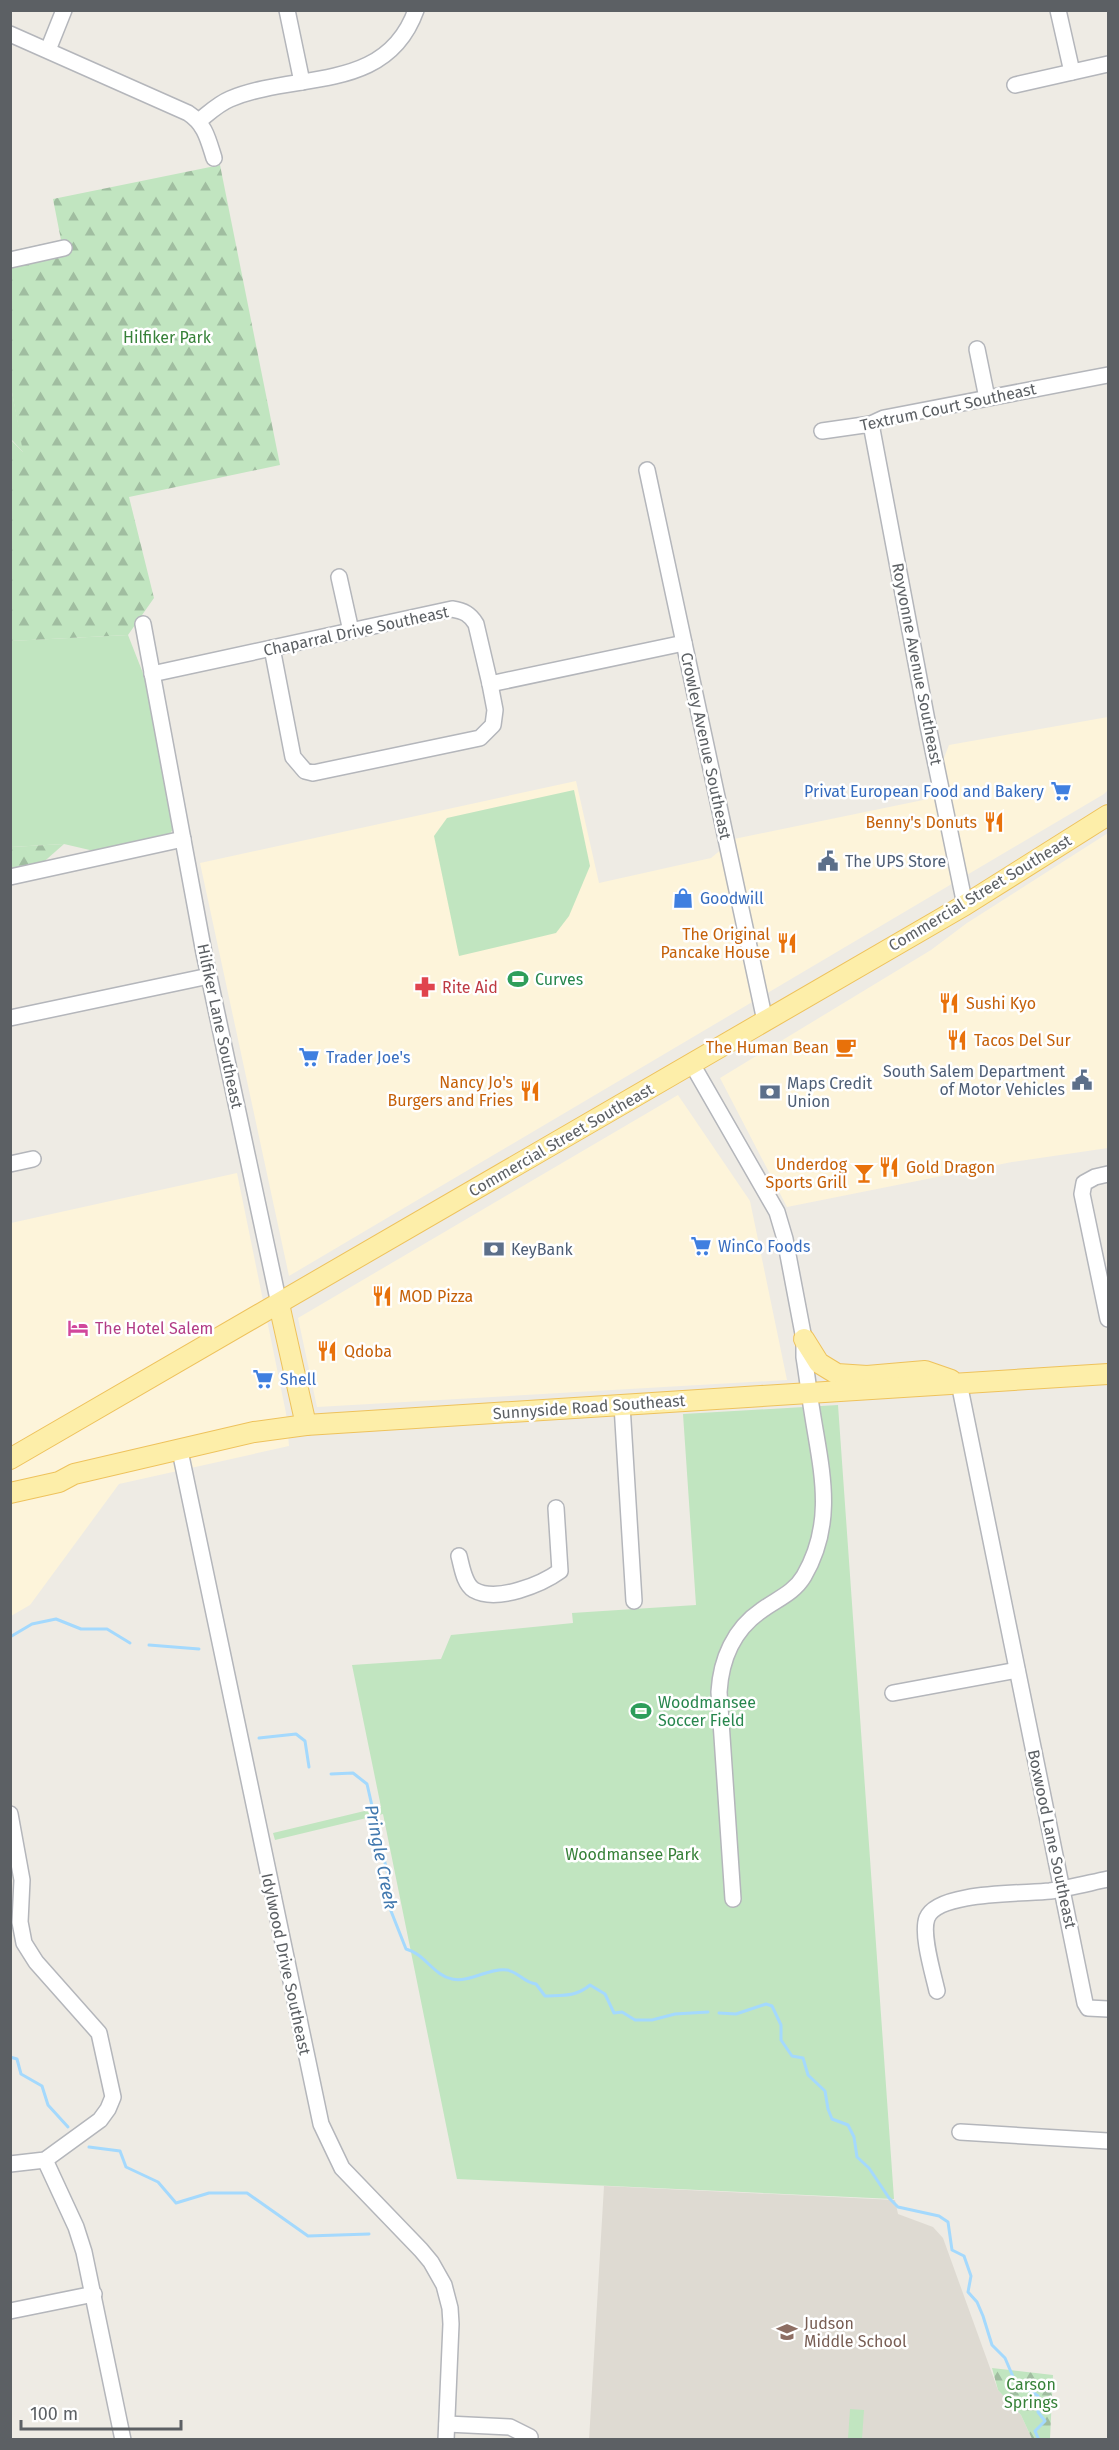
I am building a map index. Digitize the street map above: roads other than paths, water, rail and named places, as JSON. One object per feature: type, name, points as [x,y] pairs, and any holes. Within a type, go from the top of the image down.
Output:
[{"type":"main road","name":"Commercial Street Southeast","points":[[10,1459],[965,905],[1108,815]]},
{"type":"main road","name":"Hilfiker Lane Southeast","points":[[279,1304],[306,1425]]},
{"type":"main road","points":[[804,1339],[819,1363],[837,1374],[867,1376],[925,1371],[959,1383]]},
{"type":"main road","name":"Sunnyside Road Southeast","points":[[10,1493],[59,1482],[74,1474],[254,1432],[306,1425],[1108,1374]]},
{"type":"street","points":[[48,50],[64,10]]},
{"type":"street","points":[[287,10],[302,82]]},
{"type":"street","points":[[200,120],[228,100],[360,70],[381,59],[393,49],[403,37],[416,10]]},
{"type":"street","points":[[1058,10],[1072,72]]},
{"type":"street","points":[[10,34],[177,107],[200,120],[214,158]]},
{"type":"street","points":[[1015,85],[1108,64]]},
{"type":"street","points":[[10,260],[64,248]]},
{"type":"street","points":[[977,350],[987,398]]},
{"type":"street","name":"Textrum Court Southeast","points":[[822,431],[871,424],[884,418],[1108,375]]},
{"type":"street","name":"Royvonne Avenue Southeast","points":[[871,424],[928,726],[965,905]]},
{"type":"street","name":"Crowley Avenue Southeast","points":[[647,470],[765,1021]]},
{"type":"street","points":[[339,577],[351,631]]},
{"type":"street","name":"Chaparral Drive Southeast","points":[[152,674],[452,609],[462,611],[476,624],[490,684]]},
{"type":"street","name":"Hilfiker Lane Southeast","points":[[143,624],[209,976],[279,1304]]},
{"type":"street","points":[[272,648],[293,757],[305,771],[313,773],[480,738],[494,725],[495,710],[490,684],[684,643]]},
{"type":"street","points":[[10,877],[183,839]]},
{"type":"street","points":[[10,1018],[209,976]]},
{"type":"street","points":[[692,1064],[777,1212],[804,1339],[809,1393],[825,1490],[824,1513],[816,1545],[804,1577],[785,1596],[762,1609],[748,1622],[732,1642],[722,1671],[719,1692],[733,1899]]},
{"type":"street","points":[[10,1164],[33,1159]]},
{"type":"street","points":[[1108,1174],[1084,1183],[1082,1194],[1106,1293],[1108,1320]]},
{"type":"street","name":"Boxwood Lane Southeast","points":[[959,1383],[1085,2003],[1088,2008],[1108,2009]]},
{"type":"street","points":[[622,1405],[634,1601]]},
{"type":"street","name":"Idylwood Drive Southeast","points":[[180,1450],[316,2109],[327,2140],[342,2168],[426,2256],[444,2285],[449,2302],[451,2324],[446,2432]]},
{"type":"street","points":[[459,1556],[467,1582],[475,1590],[492,1594],[532,1587],[560,1571],[556,1508]]},
{"type":"street","points":[[893,1693],[1017,1670]]},
{"type":"street","points":[[10,1814],[22,1880],[20,1922],[24,1943],[36,1962],[99,2033],[113,2097],[108,2109],[99,2120],[45,2160],[10,2164]]},
{"type":"street","points":[[937,1990],[926,1929],[927,1918],[932,1910],[941,1904],[996,1894],[1062,1889],[1108,1879]]},
{"type":"street","points":[[960,2132],[1108,2141]]},
{"type":"street","points":[[45,2160],[81,2240],[123,2439]]},
{"type":"street","points":[[10,2311],[94,2294]]},
{"type":"street","points":[[446,2432],[510,2427],[530,2437]]},
{"type":"waterway","name":"Pringle Creek","points":[[10,1637],[32,1624],[56,1619],[81,1629],[107,1629],[130,1643]]},
{"type":"waterway","name":"Pringle Creek","points":[[149,1645],[199,1649]]},
{"type":"waterway","name":"Pringle Creek","points":[[259,1738],[296,1734],[305,1741],[309,1767]]},
{"type":"waterway","name":"Pringle Creek","points":[[331,1774],[353,1773],[367,1784],[388,1876],[389,1906],[406,1949],[419,1955],[445,1977],[459,1980],[507,1970],[536,1984],[545,1996],[574,1993],[590,1985],[605,1994],[614,2013],[622,2012],[635,2020],[652,2020],[675,2014],[708,2012]]},
{"type":"waterway","name":"Pringle Creek","points":[[719,2013],[736,2014],[766,2004],[772,2006],[781,2025],[781,2040],[792,2056],[803,2058],[808,2075],[825,2091],[832,2119],[848,2125],[854,2137],[857,2157],[869,2168],[889,2198],[898,2207],[939,2216],[948,2222],[952,2250],[964,2256],[971,2276],[968,2292],[977,2302],[992,2345],[1005,2358],[1014,2379],[1038,2396],[1038,2412],[1045,2421],[1035,2431],[1039,2440]]},
{"type":"waterway","points":[[10,2057],[17,2059],[21,2074],[42,2086],[48,2105],[68,2127]]},
{"type":"waterway","points":[[89,2147],[120,2151],[126,2167],[158,2182],[176,2203],[209,2193],[247,2193],[308,2236],[369,2234]]},
{"type":"place","name":"Privat European Food and Bakery","points":[[1061,791]]},
{"type":"place","name":"Benny's Donuts","points":[[994,822]]},
{"type":"place","name":"The UPS Store","points":[[828,861]]},
{"type":"place","name":"Goodwill","points":[[683,898]]},
{"type":"place","name":"The Original Pancake House","points":[[787,943]]},
{"type":"place","name":"Curves","points":[[518,979]]},
{"type":"place","name":"Rite Aid","points":[[425,987]]},
{"type":"place","name":"Sushi Kyo","points":[[949,1003]]},
{"type":"place","name":"Tacos Del Sur","points":[[957,1040]]},
{"type":"place","name":"The Human Bean","points":[[846,1047]]},
{"type":"place","name":"Trader Joe's","points":[[309,1057]]},
{"type":"place","name":"South Salem Department of Motor Vehicles","points":[[1082,1080]]},
{"type":"place","name":"Nancy Jo's Burgers and Fries","points":[[530,1091]]},
{"type":"place","name":"Maps Credit Union","points":[[770,1092]]},
{"type":"place","name":"Gold Dragon","points":[[889,1167]]},
{"type":"place","name":"Underdog Sports Grill","points":[[864,1173]]},
{"type":"place","name":"WinCo Foods","points":[[701,1246]]},
{"type":"place","name":"KeyBank","points":[[494,1249]]},
{"type":"place","name":"MOD Pizza","points":[[382,1296]]},
{"type":"place","name":"The Hotel Salem","points":[[78,1328]]},
{"type":"place","name":"Qdoba","points":[[327,1351]]},
{"type":"place","name":"Shell","points":[[263,1379]]},
{"type":"place","name":"Woodmansee Soccer Field","points":[[641,1711]]},
{"type":"place","name":"Judson Middle School","points":[[787,2332]]},
{"type":"park label","name":"Hilfiker Park","points":[[167,337]]},
{"type":"park label","name":"Woodmansee Park","points":[[632,1854]]},
{"type":"park label","name":"Carson Springs","points":[[1031,2393]]}]
